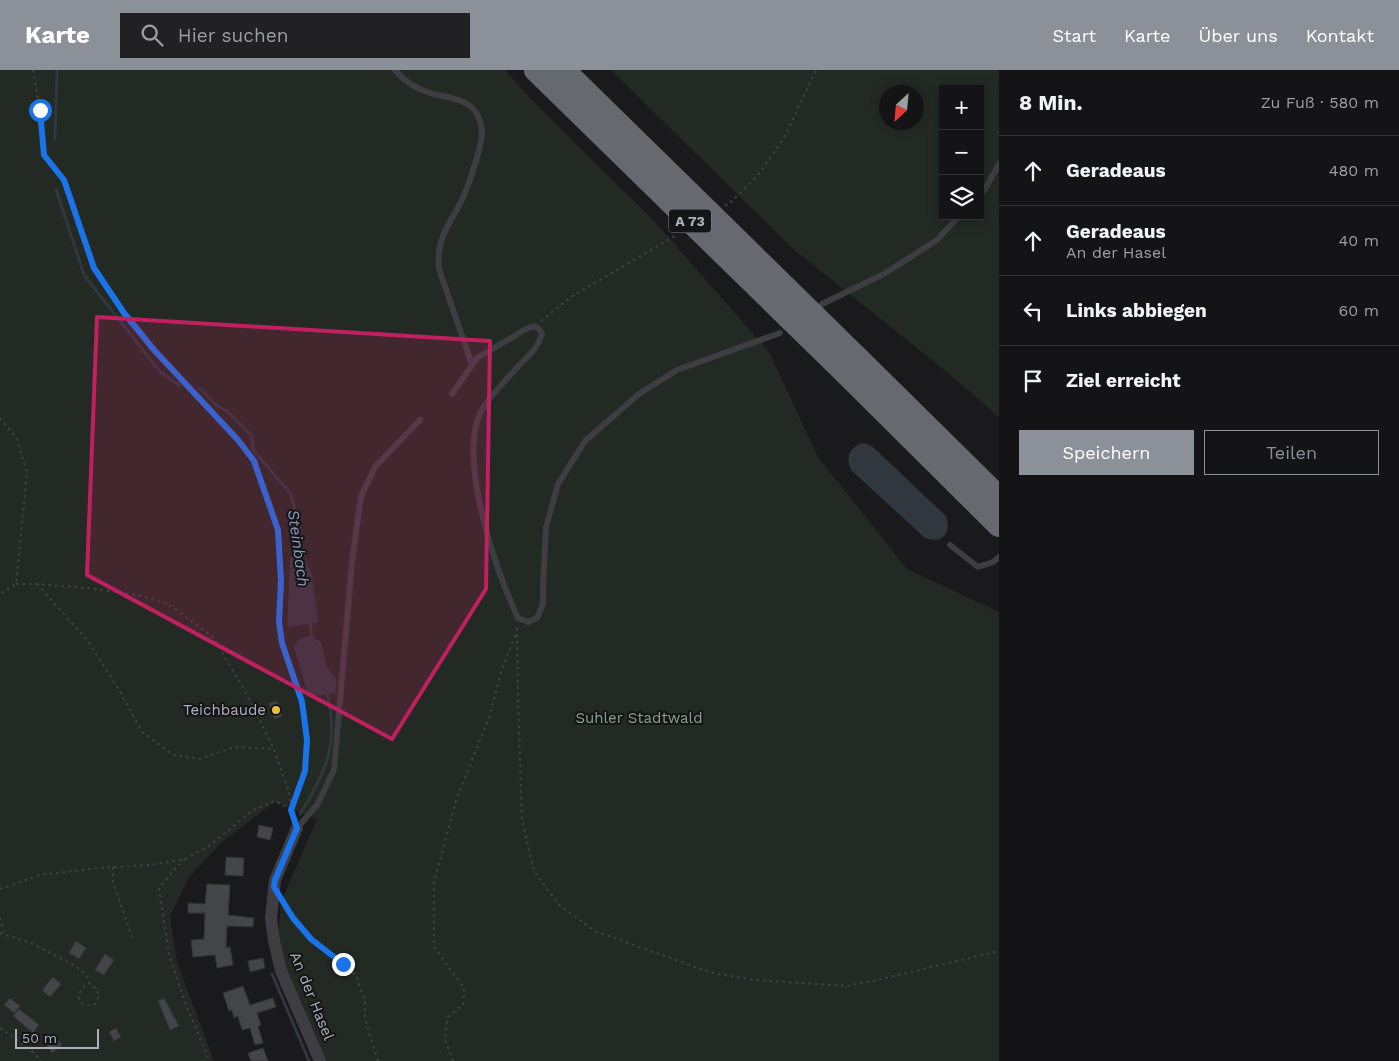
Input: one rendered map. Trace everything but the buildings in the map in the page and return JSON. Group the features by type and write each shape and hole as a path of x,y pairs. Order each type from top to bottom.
{"highway":[{"name":"A 73","path":"536,70 851,365 999,498"},
{"name":"A 73","path":"562,70 851,365 999,525"}],"street":[{"name":"An der Hasel","path":"297,828 275,880 271,918 281,971 320,1061"}],"lane":[{"path":"395,70 410,84 428,92 467,104 475,111 480,120 482,132 472,171 464,195 442,237 438,252 439,269 472,365"},
{"path":"984,190 999,164"},
{"path":"822,304 884,274 937,240 955,220"},
{"path":"452,394 477,358 526,329 534,326 540,330 542,334 536,349 514,370 484,406 476,426 474,446 479,500 486,531 504,586 518,618 528,622 537,618 543,604 542,586 546,526 558,484 585,441 639,394 677,370 780,334"},
{"path":"297,828 317,805 334,770 352,562 360,496 375,467 420,420"},
{"path":"950,544 978,567 993,562 999,557"}],"path":[{"path":"33,70 40,110 44,155 64,180 94,268 124,313 155,351 238,440 254,461 278,530 281,581 279,622 282,643 302,702 307,740 305,771 291,810"},
{"path":"0,418 16,439 27,472 16,584"},
{"path":"0,594 16,584 37,584 137,595 168,604 213,637 244,689 274,749 289,792 291,810 297,828"},
{"path":"37,584 88,641 119,690 142,732 173,755 200,759 234,747 274,749"},
{"path":"518,618 518,699 522,820 534,870 559,905 595,931 712,973 755,980 848,986 999,951"},
{"path":"453,1061 445,1040 448,1017 463,1004 464,988 434,947 434,882 456,797 489,718 501,672 517,630"},
{"path":"208,1057 186,1005 169,954 158,889 185,859 209,846 253,810 275,802 291,810"},
{"path":"0,889 40,875 151,865 185,859"},
{"path":"113,867 113,882 132,937"},
{"path":"274,887 293,918 311,939 356,976"},
{"path":"0,918 4,934"},
{"path":"0,933 31,943 77,967 87,976 89,983 97,990 99,996 95,1004 88,1006 79,1000 79,994 82,987 89,983"},
{"path":"350,960 365,1002 365,1019 378,1061"},
{"path":"0,1028 42,1061"}],"highlighted area":[{"path":"97,317 490,341 486,589 392,739 87,575"}],"green space":[{"name":"Suhler Stadtwald","path":"0,70 505,70 531,99 655,222 769,352 818,457 907,569 999,612 999,1061 324,1061 289,982 278,937 281,902 317,819 275,802 222,842 189,877 170,916 177,962 214,1061 0,1061","holes":["290,558 318,623 287,626","311,636 321,642 327,667"]},
{"path":"611,70 999,70 999,417 953,377 792,248"}],"shaded area":[{"path":"862,443 873,447 946,516 948,527 944,536 937,539 925,538 851,470 849,454"},
{"path":"302,555 312,573 318,623 287,627 290,557"},
{"path":"311,636 321,642 327,667 337,680 335,693 309,697 294,648 300,639"}],"waterway":[{"name":"Steinbach","path":"55,139 57,70"},
{"name":"Steinbach","path":"56,189 84,275 160,372 180,386"},
{"name":"Steinbach","path":"199,389 217,406 227,411 252,436 253,450 291,494 299,526 300,559"},
{"path":"310,622 312,638"},
{"name":"Steinbach","path":"300,814 324,770 328,756 332,727 327,692"},
{"name":"Steinbach","path":"272,974 309,1061"}],"place":[{"name":"Teichbaude","path":"276,710"}],"route":[{"path":"40,110 44,155 64,180 94,268 124,313 155,351 238,440 254,461 278,530 281,581 279,622 282,643 302,702 307,740 305,771 291,810 297,828 275,880 274,887 293,918 311,939 343,964"}]}
